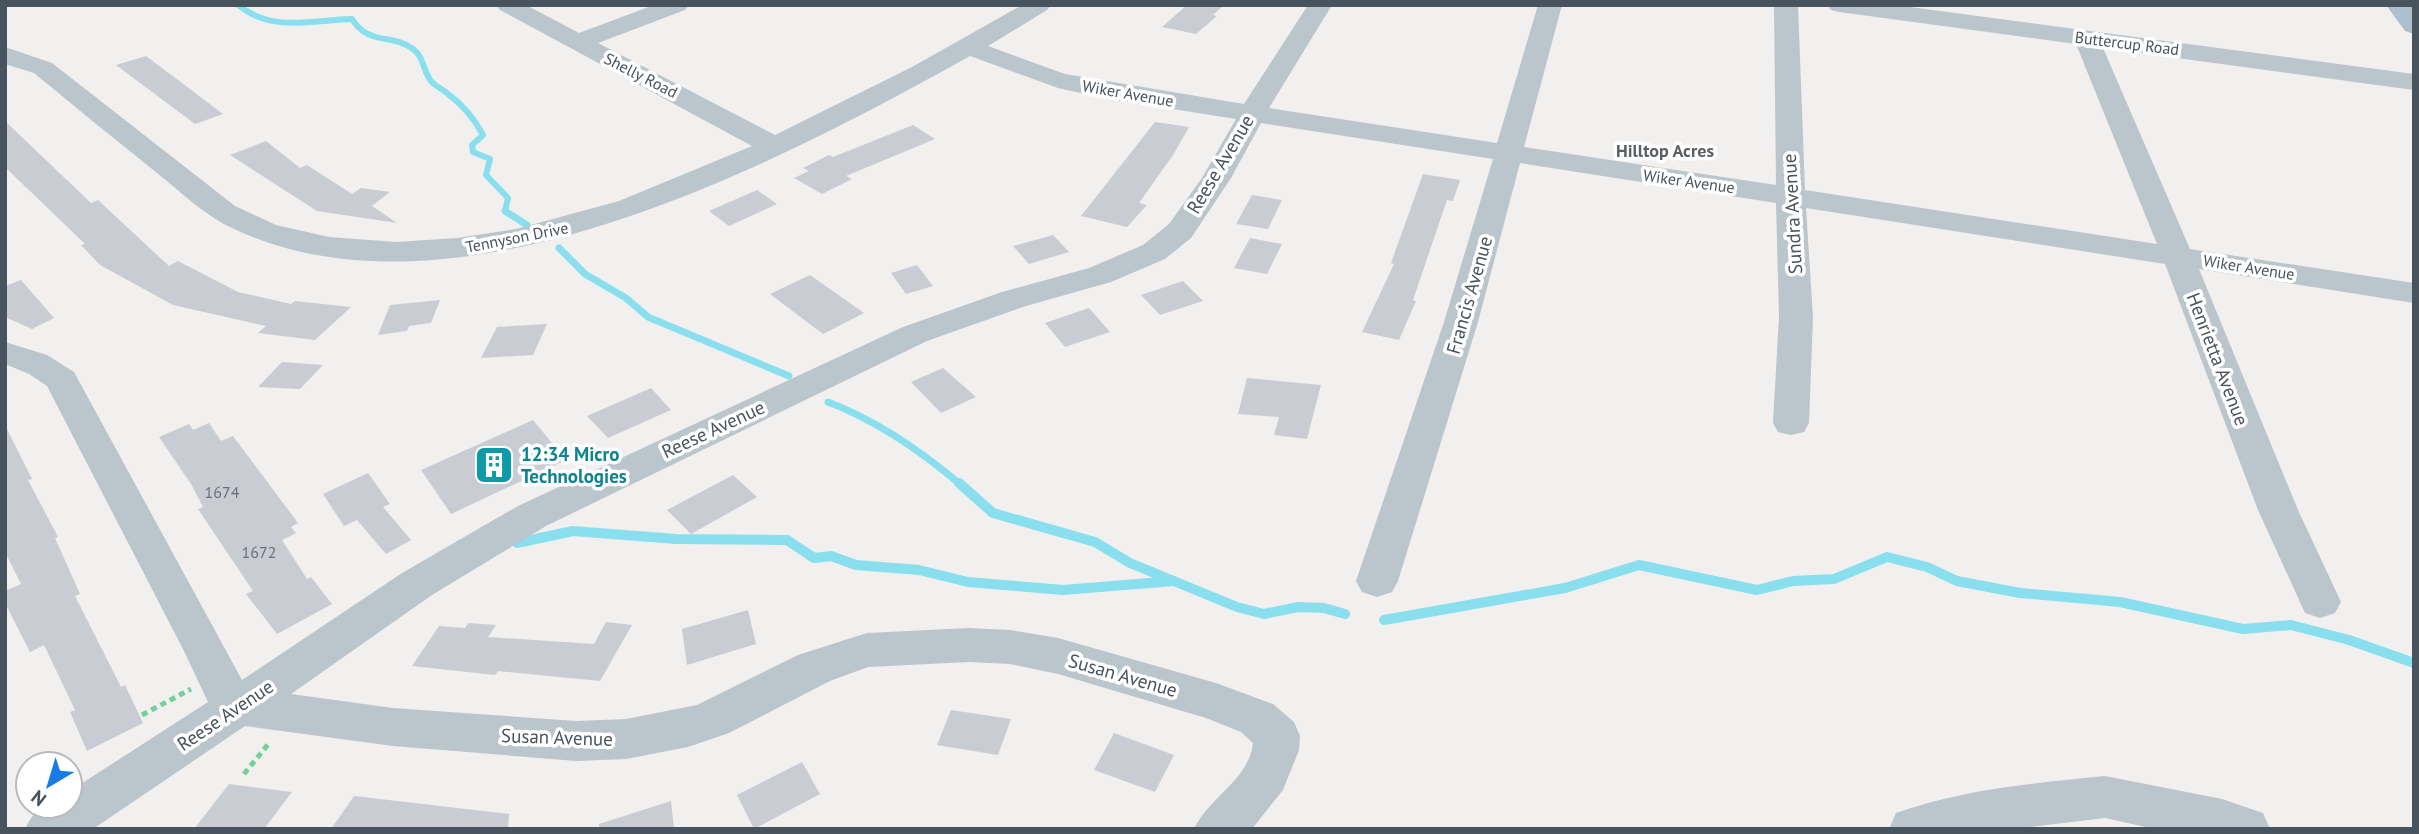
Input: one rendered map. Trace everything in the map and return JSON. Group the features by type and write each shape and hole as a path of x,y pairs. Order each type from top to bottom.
{"main road":[{"path":"2398,5 2414,26"}],"street":[{"name":"Shelly Road","path":"508,5 774,146"},
{"path":"577,42 677,5"},
{"name":"Tennyson Drive","path":"5,55 43,68 224,212 267,234 333,248 433,251 540,234 625,210 774,146 969,47 1039,5"},
{"name":"Reese Avenue","path":"50,829 130,780 417,584 532,516 915,334 1014,299 1100,275 1154,252 1186,222 1216,178 1251,113 1320,5"},
{"name":"Francis Avenue","path":"1377,581 1450,359 1550,5"},
{"name":"Sundra Avenue","path":"1786,5 1796,317 1791,423"},
{"name":"Buttercup Road","path":"1839,5 2414,82"},
{"name":"Henrietta Avenue","path":"2086,38 2177,256 2278,510 2320,602"},
{"name":"Wiker Avenue","path":"969,47 1025,69 1071,83 1509,154 2414,293"},
{"path":"5,353 26,358 47,368 61,380 206,651 226,694 238,706"},
{"name":"Susan Avenue","path":"238,706 393,727 576,741 626,739 668,733 713,719 814,668 867,650 969,645 1010,647 1058,656 1216,702 1257,718 1278,736 1278,752 1271,771 1219,829"},
{"path":"1914,829 2006,808 2105,797 2222,821 2245,829"}],"path":[{"path":"142,715 194,687"},
{"path":"244,774 275,736"}],"building":[{"path":"1187,5 1224,5 1213,15 1217,16 1196,34 1162,27"},
{"path":"146,56 223,114 195,124 116,65"},
{"path":"5,121 91,203 98,200 169,266 178,261 238,292 291,304 295,301 351,307 315,340 258,333 266,326 173,305 100,265 81,245 85,244 5,167"},
{"path":"1155,122 1189,127 1139,203 1147,205 1127,227 1081,216"},
{"path":"913,125 935,139 846,176 852,179 822,194 794,178 809,171 803,168 829,155 833,157"},
{"path":"266,141 300,168 307,165 352,194 361,188 390,192 372,206 397,223 317,211 230,155"},
{"path":"1423,174 1460,180 1453,201 1447,200 1413,300 1416,301 1399,340 1362,332 1394,264 1391,263"},
{"path":"757,190 777,204 729,226 709,211"},
{"path":"1252,195 1282,200 1268,229 1236,224"},
{"path":"1053,235 1069,252 1029,264 1013,246"},
{"path":"1250,238 1282,244 1267,274 1234,268"},
{"path":"917,265 933,286 906,294 891,273"},
{"path":"810,275 864,313 823,334 770,294"},
{"path":"21,280 54,318 32,329 5,317 5,286"},
{"path":"1183,281 1203,301 1160,315 1141,295"},
{"path":"440,300 431,323 409,326 407,331 378,335 390,305"},
{"path":"1089,308 1110,332 1065,347 1045,323"},
{"path":"547,324 533,355 481,358 497,327"},
{"path":"282,362 323,365 300,389 258,387"},
{"path":"943,368 976,397 941,413 911,382"},
{"path":"1247,378 1321,385 1307,439 1274,435 1279,417 1238,414"},
{"path":"651,388 671,410 608,438 587,416"},
{"name":"12:34 Micro Technologies","path":"533,420 566,460 451,514 421,470"},
{"path":"209,423 221,441 233,436 298,523 291,527 296,533 282,540 307,579 311,577 332,604 277,634 246,594 253,591 198,509 203,507 191,484 159,437 189,424 193,430"},
{"path":"5,425 32,479 28,480 58,537 55,538 80,594 75,596 121,687 125,685 143,723 87,751 70,712 75,710 44,645 30,652 5,603 5,591 21,584 5,552"},
{"path":"368,473 390,504 383,507 411,540 386,554 357,520 344,526 323,494"},
{"path":"733,475 757,497 691,534 667,510"},
{"path":"748,610 756,644 687,665 682,629"},
{"path":"606,622 632,625 600,681 498,671 495,675 412,666 439,626 465,628 468,623 496,625 488,637 594,644"},
{"path":"951,710 1011,719 998,755 937,745"},
{"path":"1114,733 1174,755 1155,792 1094,770"},
{"path":"802,762 820,794 754,829 737,795"},
{"path":"229,784 292,792 264,829 194,829"},
{"path":"354,796 509,814 508,829 331,829"},
{"path":"671,801 674,829 599,829 599,824"}],"waterway":[{"path":"238,5 251,14 279,22 352,19 366,33 397,41 413,49 431,81 463,107 480,129 483,135 472,145 473,152 490,159 486,175 508,198 505,211"},
{"path":"505,211 527,225"},
{"path":"559,248 585,274 626,298 648,317 789,376"},
{"path":"828,402 864,418 898,438 961,485"},
{"path":"959,483 993,513 1095,542 1130,563 1174,581"},
{"path":"517,543 573,531 676,539 787,540 814,558 831,556 856,565 919,570 968,582 1063,590 1174,581"},
{"path":"1384,620 1565,588 1639,565 1757,590 1793,581 1834,579 1887,557 1927,567 1957,581 2020,593 2120,602 2243,629 2291,625 2349,640 2414,663"},
{"path":"1174,581 1237,607 1264,614 1298,607 1324,608 1345,614"}],"place":[{"name":"12:34 Micro Technologies","path":"494,465"}],"district":[{"name":"Hilltop Acres","path":"1665,150"}]}
